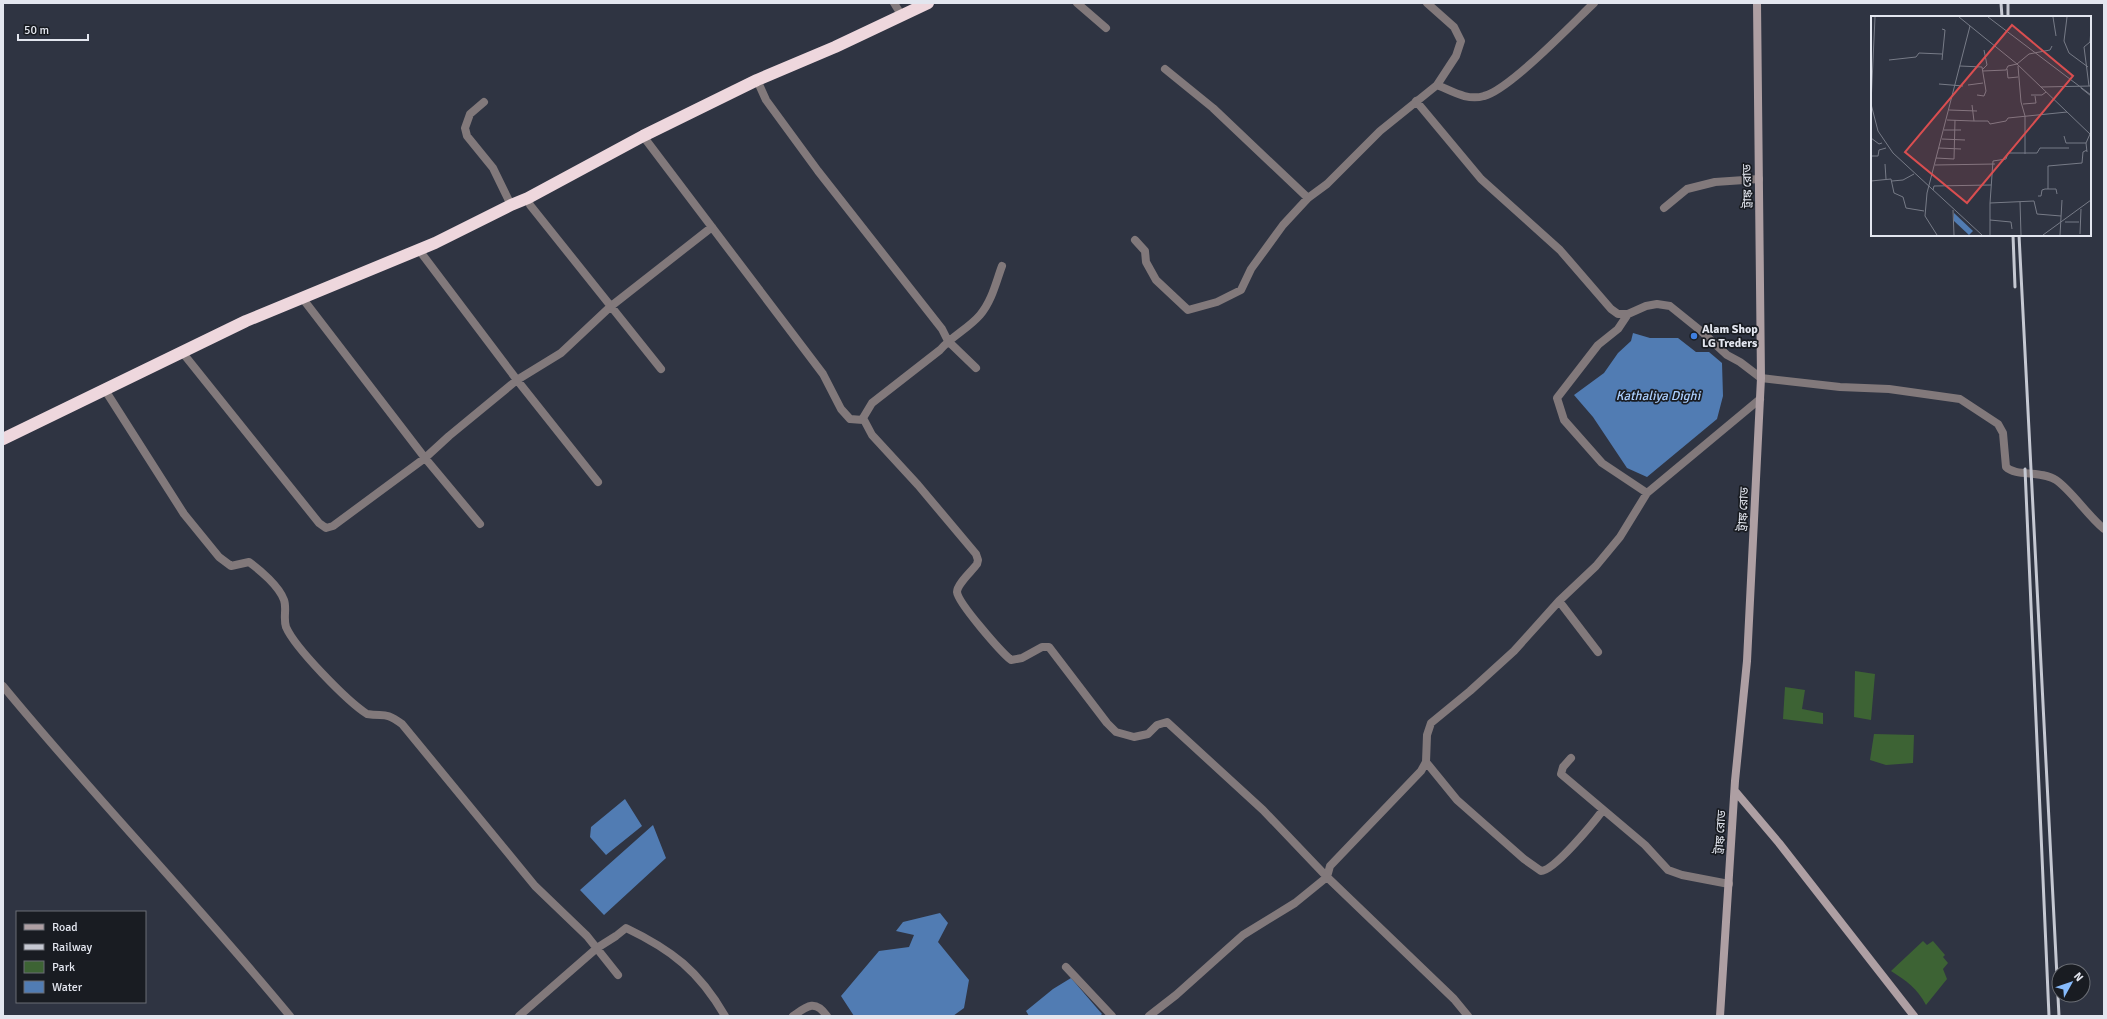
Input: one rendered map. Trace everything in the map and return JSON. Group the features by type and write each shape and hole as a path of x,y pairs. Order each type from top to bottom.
{"highway":[{"path":"3,439 246,321 303,299 419,250 528,198 643,136 757,80 835,47 928,3"}],"main road":[{"name":"ট্রাঙ্ক রোড","path":"1720,1016 1735,791 1747,661 1761,378 1757,3"},
{"path":"1735,791 1779,843 1914,1016"}],"street":[{"path":"894,3 902,16"},
{"path":"1077,3 1106,28"},
{"path":"1135,240 1145,251 1146,262 1156,280 1188,310 1217,302 1241,290 1251,269 1283,225 1308,198 1327,184 1380,132 1437,85 1456,56 1461,41 1454,27 1427,3"},
{"path":"1437,85 1466,97 1484,96 1508,83 1594,3"},
{"path":"1165,69 1213,108 1308,198"},
{"path":"757,80 766,100 942,329 948,341 976,368"},
{"path":"1416,101 1481,179 1560,250 1611,310 1618,314 1628,314 1646,306 1657,304 1670,306 1701,331 1726,355 1740,362 1761,378 1840,387 1889,389 1960,399 1998,424 2003,433 2006,467 2010,472 2042,474 2056,480 2104,529"},
{"path":"484,102 470,114 465,128 467,136 493,168 511,205"},
{"path":"643,136 823,374 841,409 850,419 863,420"},
{"path":"1664,208 1687,189 1715,182 1759,179"},
{"path":"528,198 530,205 661,369"},
{"path":"182,352 319,522 326,528 333,526 425,458 449,436 517,380 561,353 610,307 712,227"},
{"path":"419,250 517,380 598,482"},
{"path":"1002,266 992,294 980,315 948,341 940,350 872,403 864,415 863,420 872,435 918,485 976,554 978,560 977,564 958,588 957,592 977,623 1004,655 1011,660 1016,660 1042,647 1049,647 1107,723 1116,732 1134,737 1148,734 1157,725 1167,722 1263,810 1327,877 1454,999 1468,1016"},
{"path":"303,299 425,458 480,524"},
{"path":"1628,314 1618,329 1598,345 1557,398 1564,420 1602,463 1647,493"},
{"path":"105,390 184,514 219,557 231,566 249,562 271,582 284,600 286,627 309,658 363,712 372,715 384,714 393,717 402,724 535,886 586,936 618,975"},
{"path":"1149,1016 1176,995 1243,935 1295,903 1327,877 1330,866 1404,788 1414,780 1426,762 1427,735 1431,723 1470,691 1514,651 1559,601 1596,566 1620,537 1647,493 1760,399"},
{"path":"1559,601 1598,652"},
{"path":"3,686 33,723 204,913 290,1016"},
{"path":"1571,758 1563,767 1561,774 1645,845 1668,870 1682,875 1729,884"},
{"path":"1426,762 1457,800 1524,859 1541,871 1548,869 1573,845 1603,810"},
{"path":"519,1016 597,948 626,928 652,940 674,954 691,970 717,1003 725,1016"},
{"path":"1066,967 1112,1016"},
{"path":"793,1016 805,1007 814,1005 821,1008 827,1016"}],"green space":[{"path":"1855,671 1875,674 1871,720 1854,717"},
{"path":"1785,687 1805,690 1802,709 1823,713 1823,724 1783,719"},
{"path":"1874,734 1914,735 1913,763 1886,765 1870,760"},
{"path":"1923,941 1927,945 1933,941 1945,955 1943,957 1948,963 1943,969 1947,979 1926,1005 1911,985 1891,971"}],"water":[{"name":"Kathaliya Dighi","path":"1633,333 1650,338 1678,338 1696,352 1709,352 1722,363 1723,396 1717,419 1647,477 1627,468 1593,417 1574,395 1604,373 1618,353 1631,341"},
{"path":"625,799 642,826 606,855 590,837 591,827"},
{"path":"653,825 666,858 604,915 580,890"},
{"path":"940,913 948,923 938,942 969,980 964,1008 953,1016 854,1016 841,996 879,951 909,947 914,935 896,931 903,922"},
{"path":"1071,978 1102,1014 1100,1016 1029,1016 1026,1011 1053,989"}],"railway":[{"path":"2001,3 2002,16"},
{"path":"2008,3 2008,16"},
{"path":"2013,236 2015,287"},
{"path":"2019,236 2059,1016"},
{"path":"2025,469 2049,1016"}],"place":[{"name":"Alam Shop LG Treders","path":"1694,336"}]}
